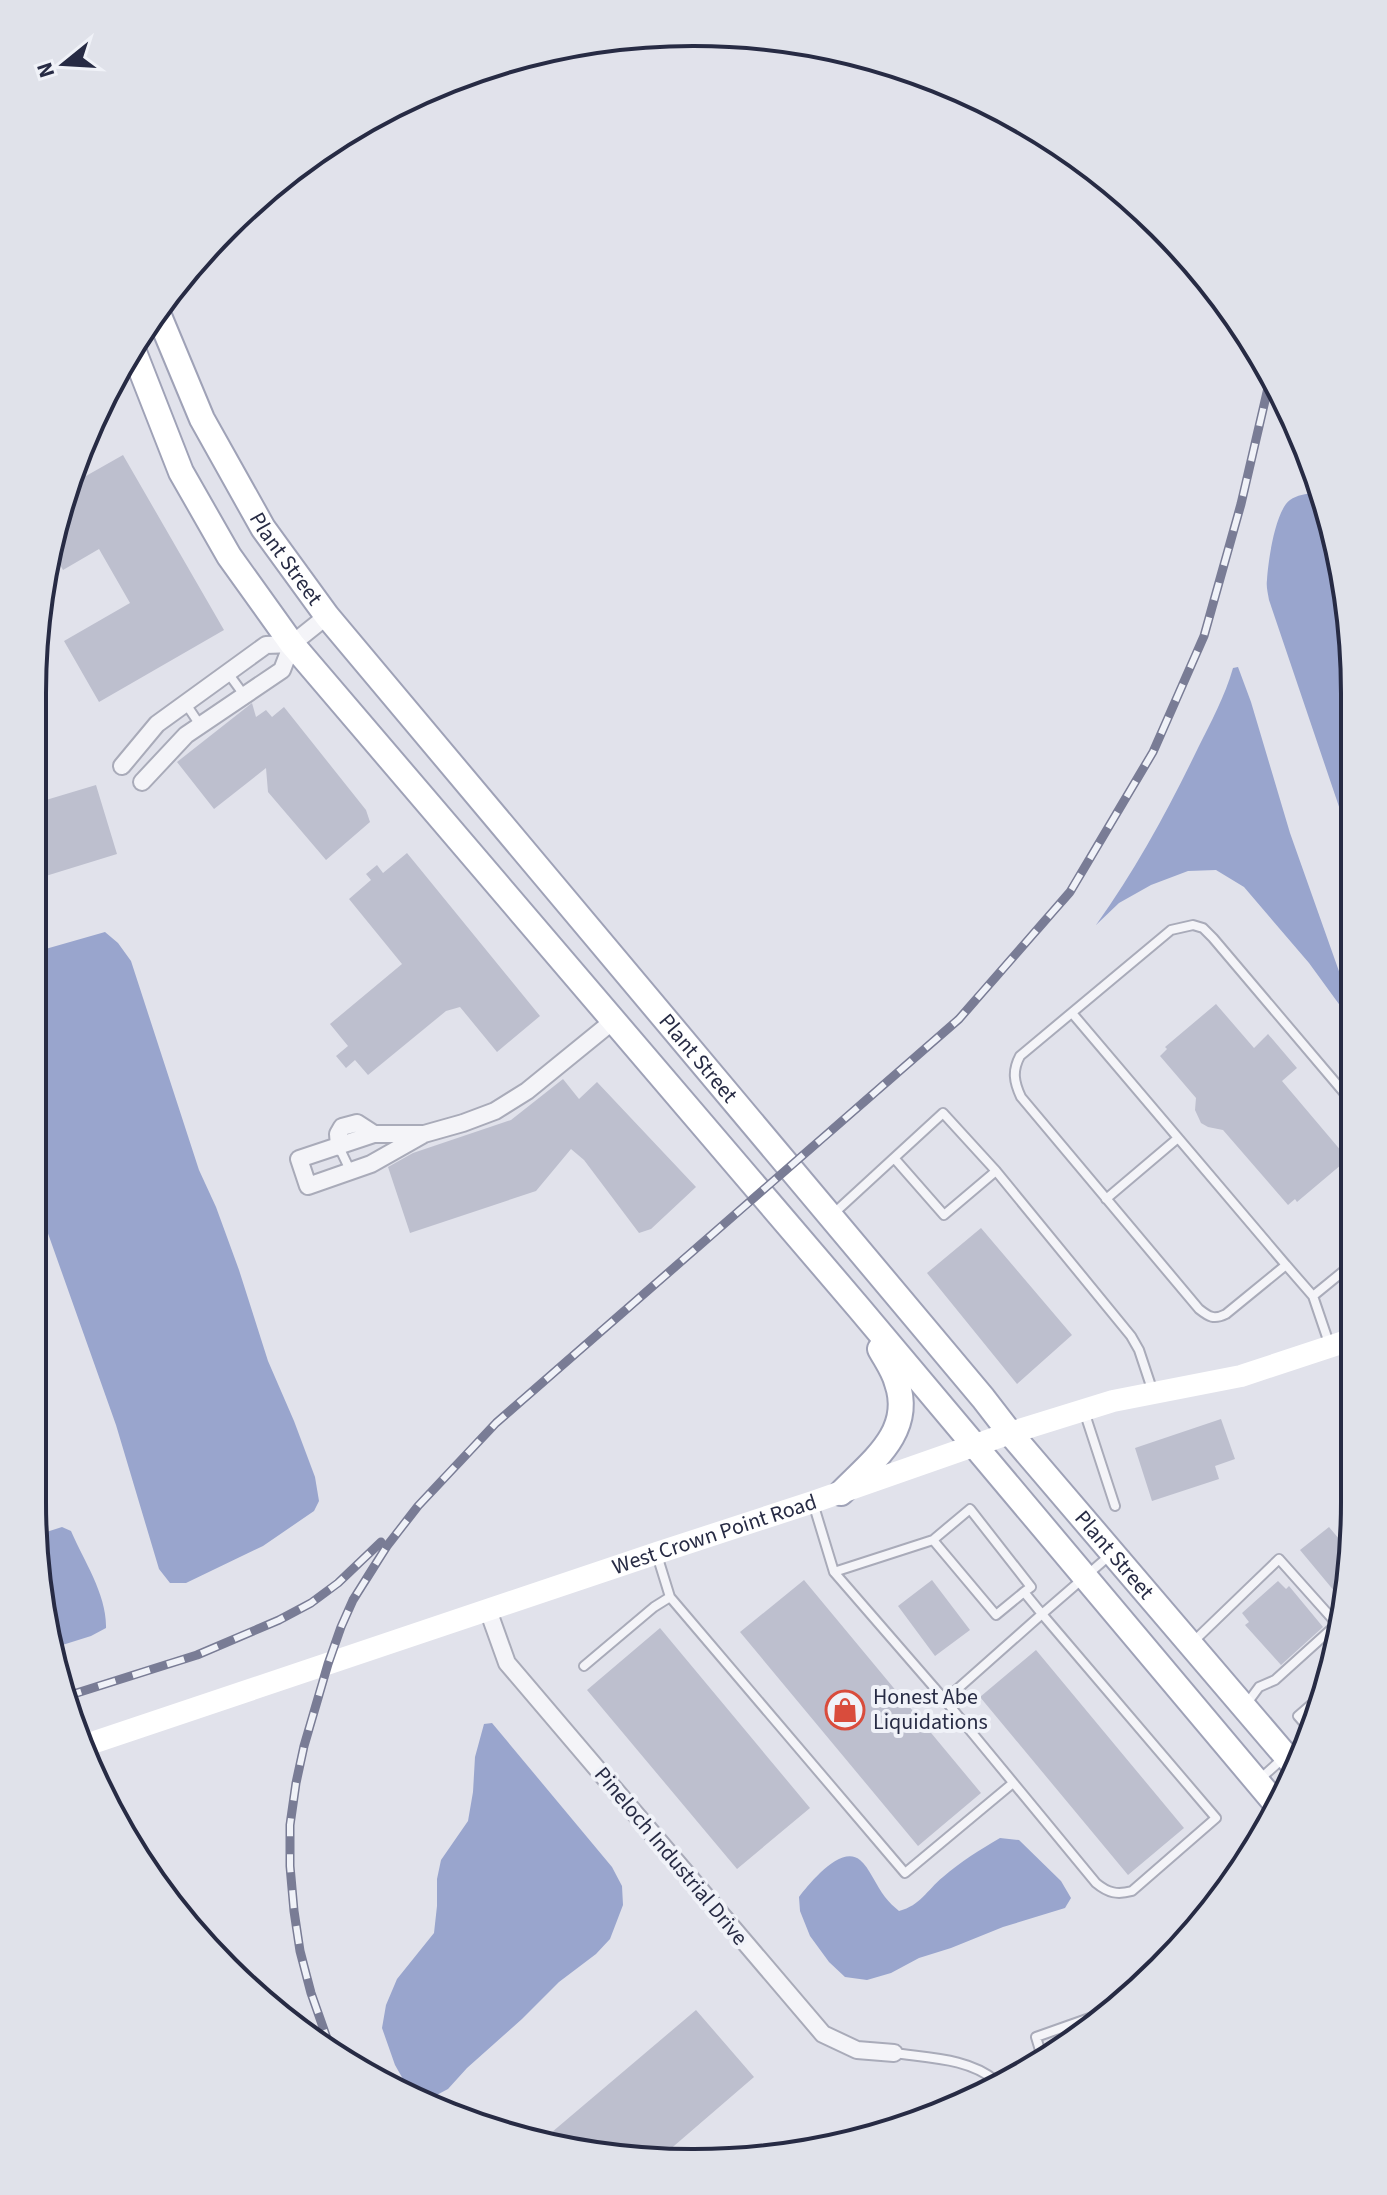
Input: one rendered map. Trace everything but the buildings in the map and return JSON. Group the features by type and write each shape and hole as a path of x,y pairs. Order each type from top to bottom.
{"main road":[{"name":"Plant Street","path":"162,324 202,419 247,501 327,616 1010,1433 1288,1758"},
{"name":"Plant Street","path":"138,362 181,472 229,556 292,644 859,1308 1270,1796"},
{"path":"553,952 578,966 596,970 621,968"},
{"path":"613,1021 628,1013 640,1014 675,1032"},
{"path":"841,1493 885,1447 896,1431 900,1416 897,1382 859,1308"}],"street":[{"path":"142,782 186,735 282,670 292,644 327,616"},
{"path":"122,766 157,724 266,645 292,644"},
{"path":"424,1134 374,1134 299,1159 308,1186 371,1164 424,1134 495,1111 527,1091 613,1021"},
{"name":"West Crown Point Road","path":"93,1743 841,1493 1010,1433 1113,1401 1241,1376 1340,1343"},
{"name":"Pineloch Industrial Drive","path":"488,1610 507,1663 823,2034 857,2050 894,2053"}],"lane":[{"path":"228,673 244,695"},
{"path":"186,704 200,725"},
{"path":"1286,1265 1226,1314 1218,1318 1208,1316 1021,1097 1016,1086 1015,1065 1020,1056 1171,930 1193,925 1203,928 1213,938 1341,1089"},
{"path":"1072,1013 1313,1296 1340,1343"},
{"path":"830,1217 943,1113 996,1171 1131,1336 1153,1392"},
{"path":"1106,1199 1178,1138"},
{"path":"339,1147 350,1170"},
{"path":"894,1158 944,1215 996,1171"},
{"path":"1313,1296 1341,1273"},
{"path":"1084,1410 1115,1506"},
{"path":"813,1502 834,1572 945,1700 1096,1883 1106,1891 1120,1894 1132,1891 1216,1818 1024,1592"},
{"path":"834,1572 933,1540 970,1509 1031,1587 996,1615 933,1540"},
{"path":"657,1553 670,1597 905,1873 1013,1783"},
{"path":"945,1700 1113,1553"},
{"path":"1190,1644 1279,1559 1331,1617"},
{"path":"584,1666 670,1597"},
{"path":"1244,1707 1259,1687 1275,1680 1328,1632"},
{"path":"1303,1722 1298,1716 1308,1708"},
{"path":"1257,1781 1284,1766"},
{"path":"1039,2048 1036,2037 1078,2022"},
{"path":"894,2053 953,2061 991,2076"}],"water":[{"path":"1310,494 1329,567 1335,609 1340,651 1341,813 1267,588 1276,525 1285,506 1299,496"},
{"path":"1238,667 1251,702 1290,833 1341,977 1341,1007 1309,963 1244,887 1216,870 1188,871 1151,885 1119,903 1096,925 1125,882 1187,771 1233,668"},
{"path":"105,932 131,961 199,1170 239,1270 268,1361 315,1477 319,1501 314,1511 263,1546 186,1583 170,1583 159,1569 116,1425 46,1228 46,949"},
{"path":"62,1527 71,1531 94,1578 105,1616 106,1628 62,1645 52,1586 47,1532"},
{"path":"492,1723 612,1867 622,1886 623,1905 610,1939 596,1954 559,1982 448,2089 436,2095 404,2080 382,2028 386,2005 397,1979 434,1933 441,1860 468,1821 475,1757 484,1724"},
{"path":"1000,1838 1019,1840 1061,1881 1071,1898 1065,1908 1003,1927 867,1980 845,1977 829,1962 810,1936 800,1911 799,1897 835,1861 852,1856 860,1860 885,1897 899,1911 918,1901 956,1866"}],"railway":[{"path":"325,2034 300,1951 290,1866 290,1825 304,1746 328,1664 353,1600 387,1546 418,1506 496,1423 959,1019 1070,892 1153,752 1204,636 1241,504 1267,393"},
{"path":"75,1693 197,1655 279,1620 311,1603 338,1583 381,1542"}],"place":[{"name":"Honest Abe Liquidations","path":"845,1710"}]}
